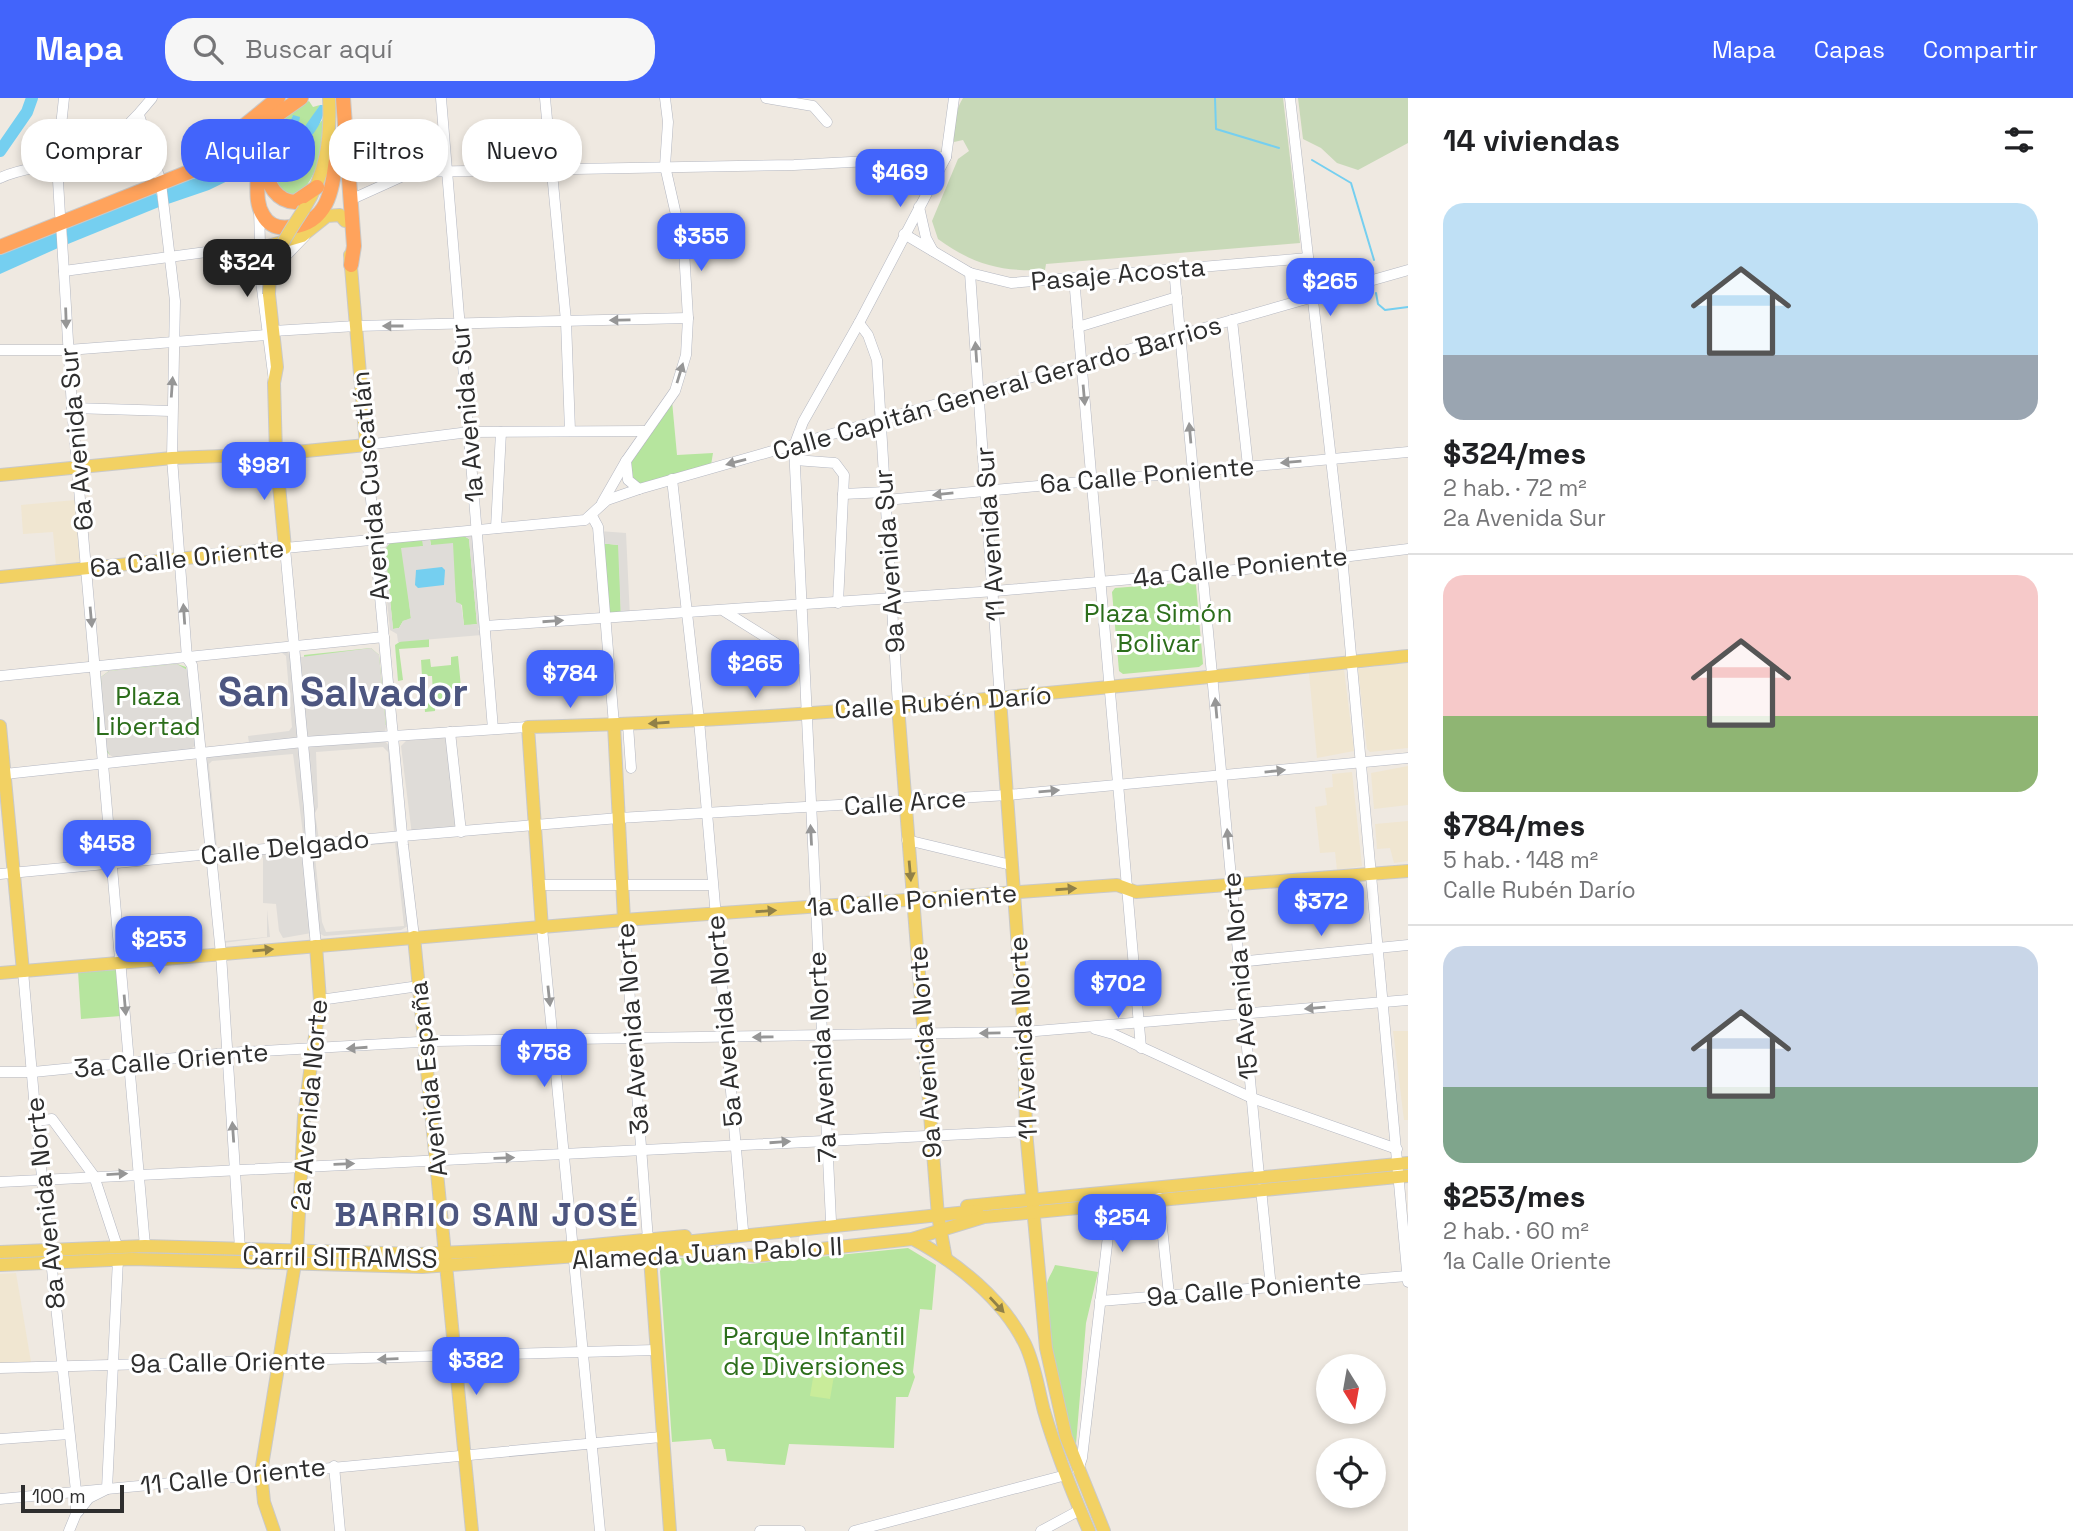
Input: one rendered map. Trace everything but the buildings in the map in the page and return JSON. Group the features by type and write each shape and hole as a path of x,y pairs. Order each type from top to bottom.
{"highway":[{"path":"161,183 209,153 256,116 300,98"},
{"path":"343,98 350,200 351,265"},
{"path":"264,119 281,104"},
{"path":"0,247 181,175"},
{"path":"260,182 259,207 269,223 281,228 300,226 318,216 330,196 331,182"},
{"path":"268,182 271,189 284,200 299,201 317,187"},
{"path":"0,239 61,222"}],"main road":[{"path":"329,98 333,119"},
{"path":"336,119 337,98"},
{"path":"285,548 276,454 274,383 277,368 269,293 270,271 275,256 317,187 329,155"},
{"name":"Avenida Cuscatlán","path":"341,182 351,265 366,445"},
{"path":"259,251 268,245 308,233 329,215 340,215 345,221"},
{"path":"0,475 172,458 276,454 366,445"},
{"name":"6a Calle Oriente","path":"0,577 285,548"},
{"name":"Calle Rubén Darío","path":"528,727 628,725 1000,699 1408,656"},
{"name":"11 Avenida Sur","path":"1000,699 1008,795"},
{"name":"9a Avenida Sur","path":"898,706 905,803"},
{"name":"3a Avenida Norte","path":"614,725 624,920"},
{"name":"8a Avenida Norte","path":"0,726 6,873 23,971"},
{"path":"528,727 542,929"},
{"name":"11 Avenida Norte","path":"1008,795 1024,1032 1026,1131 1044,1327 1049,1367 1072,1473"},
{"name":"9a Avenida Norte","path":"905,803 938,1220 946,1259"},
{"name":"1a Calle Poniente","path":"0,973 624,920 1117,885 1126,890 1408,871"},
{"name":"Avenida España","path":"414,937 472,1531"},
{"name":"2a Avenida Norte","path":"274,1531 264,1502 261,1472 296,1257 304,1116 320,1000 316,946"},
{"path":"669,1526 649,1246 938,1220 971,1212 1033,1204 1403,1170"},
{"name":"Alameda Juan Pablo II","path":"649,1246 748,1256 913,1239 938,1220 1033,1204 1259,1175 1403,1170"},
{"name":"Alameda Juan Pablo II","path":"0,1252 51,1256 117,1253 447,1260 649,1246 743,1230 831,1221 969,1219 1033,1204 1112,1202 1261,1189 1403,1170"},
{"path":"913,1239 946,1259 1003,1310 1020,1335 1072,1473 1080,1510 1089,1531"},
{"name":"Alameda Juan Pablo II","path":"117,1253 145,1246 240,1249 296,1257"},
{"name":"Carril SITRAMSS","path":"0,1259 118,1252 296,1257"},
{"name":"Alameda Juan Pablo II","path":"0,1265 51,1256"},
{"path":"1020,1335 1034,1337 1044,1327"},
{"path":"1035,1371 1039,1361 1049,1367"},
{"path":"1072,1473 1104,1531"}],"street":[{"name":"6a Avenida Sur","path":"62,119 64,98"},
{"path":"135,119 152,98"},
{"path":"256,116 261,98"},
{"name":"1a Avenida Sur","path":"441,98 443,119"},
{"path":"545,98 548,119"},
{"path":"614,725 598,527 592,516 675,391 686,355 688,318 684,250 665,166 665,98"},
{"path":"766,98 813,106 827,122"},
{"path":"794,446 803,422 859,323 946,157 954,98"},
{"path":"1290,98 1342,556 1376,948 1396,1149 1403,1170 1408,1282"},
{"path":"139,115 161,183 172,256 176,342 171,411 172,458 187,658 192,665 220,954 240,1249"},
{"path":"582,167 794,165 946,157"},
{"path":"448,170 462,170"},
{"name":"1a Avenida Sur","path":"448,170 493,729"},
{"path":"0,178 21,171"},
{"name":"6a Avenida Sur","path":"58,182 72,408 141,1173 145,1246"},
{"path":"350,200 390,182"},
{"path":"555,182 566,321 570,431"},
{"path":"259,207 259,251 273,333"},
{"path":"919,207 926,238 934,252"},
{"path":"273,333 276,271 308,233"},
{"name":"Pasaje Acosta","path":"904,234 970,273 1011,283 1308,258"},
{"path":"64,271 172,256 259,251"},
{"name":"15 Avenida Norte","path":"1174,269 1259,1175"},
{"name":"Calle Capitán General Gerardo Barrios","path":"602,503 672,479 1408,270"},
{"name":"11 Avenida Sur","path":"970,273 988,489 1000,699"},
{"path":"1074,278 1141,1048"},
{"path":"1078,327 1177,297"},
{"path":"0,350 68,350 356,326 688,318"},
{"path":"1232,320 1248,466"},
{"name":"9a Avenida Sur","path":"859,323 868,335 877,360 898,706"},
{"path":"72,408 171,411"},
{"path":"366,445 469,432 646,431"},
{"path":"496,528 501,432"},
{"name":"Avenida Cuscatlán","path":"366,445 402,836"},
{"name":"7a Avenida Norte","path":"794,446 831,1221"},
{"name":"6a Calle Poniente","path":"843,494 886,496 1091,482 1408,452"},
{"path":"795,460 835,463 844,475 838,603"},
{"path":"626,461 628,480 639,489"},
{"name":"5a Avenida Norte","path":"672,479 699,720 743,1230"},
{"name":"6a Calle Oriente","path":"285,548 585,520 592,516"},
{"name":"2a Avenida Norte","path":"285,548 312,843 307,853 316,946"},
{"name":"4a Calle Poniente","path":"485,626 995,591 1203,573 1408,549"},
{"path":"723,611 804,661"},
{"path":"0,676 384,637"},
{"path":"628,725 631,768"},
{"name":"Calle Rubén Darío","path":"2,774 303,743 528,727"},
{"path":"450,732 461,831"},
{"name":"Calle Arce","path":"402,836 619,818 905,803 1408,758"},
{"name":"Calle Delgado","path":"6,873 402,836"},
{"name":"Avenida España","path":"402,836 414,937"},
{"path":"907,840 1011,864"},
{"path":"538,885 712,885"},
{"name":"3a Avenida Norte","path":"624,920 649,1246"},
{"path":"542,929 566,1155 600,1531"},
{"path":"1238,962 1408,944"},
{"name":"8a Avenida Norte","path":"23,971 42,1180 76,1491 76,1514 69,1531"},
{"path":"320,1000 419,986"},
{"name":"3a Calle Oriente","path":"0,1072 33,1072 227,1053 425,1042 1024,1032 1408,1000"},
{"path":"1084,1027 1113,1034 1252,1098 1396,1149"},
{"path":"36,1121 52,1119 94,1176 117,1253 107,1489 89,1498 76,1514"},
{"path":"0,1182 236,1168 566,1155 932,1133 1026,1131"},
{"path":"1261,1189 1271,1287"},
{"path":"1159,1198 1169,1295"},
{"path":"854,1531 1072,1473 1082,1458 1112,1202"},
{"name":"9a Calle Poniente","path":"1100,1301 1408,1276"},
{"path":"456,1357 655,1350"},
{"name":"9a Calle Oriente","path":"0,1368 111,1363 456,1357"},
{"path":"0,1439 69,1434"},
{"name":"11 Calle Oriente","path":"0,1499 261,1472 661,1437"},
{"path":"334,1466 340,1531"},
{"path":"1041,1531 1080,1510"},
{"path":"906,1519 909,1531"},
{"path":"760,1531 800,1531"}],"shaded area":[{"path":"75,500 80,564 56,566 53,532 23,534 21,505"},
{"path":"599,531 626,533 630,618 621,618 618,545 599,543"},
{"path":"472,534 481,623 478,629 482,635 398,642 397,634 390,630 381,543","holes":["464,536 469,539 477,624 464,625 461,604 456,602 453,543 431,545 430,540","422,540 423,546 401,548 411,618 403,621 399,628 393,629 385,549 390,543"]},
{"path":"371,648 379,655 386,727 384,740 390,747 408,926 401,930 324,936 317,932 283,938 279,931 276,904 263,903 263,858 260,855 215,860 207,757 203,748 249,743 248,736 289,731 292,727 286,656 282,653 195,661 286,651 294,658","holes":["383,747 388,752 394,832 319,840 315,813 318,807 316,752","293,754 304,842 217,848 209,764 212,761","395,843 404,926 326,932 322,922 315,857 333,854 336,848"]},
{"path":"1408,662 1408,748 1370,752 1367,749 1358,669"},
{"name":"Plaza Libertad","path":"177,664 189,671 196,745 188,751 114,758 105,747 101,677 109,671"},
{"path":"1344,669 1354,751 1317,758 1309,673"},
{"path":"451,736 461,832 412,835 401,746 406,741"},
{"path":"1408,766 1408,805 1374,809 1371,773"},
{"path":"1352,772 1362,866 1337,870 1335,852 1320,853 1315,807 1327,805 1325,788 1333,787 1332,774"},
{"path":"1408,821 1408,861 1394,863 1390,848 1377,849 1375,824"},
{"path":"217,878 225,941 267,937 267,910 270,937 223,943"},
{"path":"1393,1031 1408,1031 1408,1120 1404,1120"},
{"path":"16,1273 31,1362 0,1363 0,1274"}],"green space":[{"path":"963,98 1283,98 1300,243 1046,264 1045,270 1015,270 976,261 938,239 932,221 958,159 969,151 963,140 954,142 955,119"},
{"path":"1298,98 1408,98 1408,143 1358,170 1337,163 1321,148 1303,139"},
{"path":"309,101 313,107 320,105 311,119 294,119 293,116 292,119 285,119"},
{"path":"324,118 324,139 315,172 315,129"},
{"path":"276,182 309,182 298,196 281,193"},
{"path":"672,401 677,455 713,453 711,465 640,484 632,480 630,461"},
{"path":"464,536 469,539 477,624 464,626 462,605 456,603 451,546 431,545 430,539"},
{"path":"423,540 423,546 404,551 411,619 403,621 399,628 393,629 385,549 390,543"},
{"path":"599,543 619,545 621,618 605,617"},
{"name":"Plaza Simón Bolivar","path":"1192,582 1196,585 1203,664 1199,667 1123,674 1119,671 1112,592 1115,588"},
{"path":"425,635 429,638 429,647 399,649 403,680 398,681 395,645 407,637"},
{"path":"371,648 379,655 386,725 311,735 304,655"},
{"path":"458,656 463,708 455,709 454,702 435,703 435,711 425,712 424,694 433,693 432,676 422,676 421,660 430,659 431,667 451,665 451,657"},
{"name":"Plaza Libertad","path":"177,664 186,667 192,748 110,755 107,752 101,677 109,671"},
{"path":"116,970 121,1016 81,1019 78,971"},
{"name":"Parque Infantil de Diversiones","path":"908,1248 936,1265 932,1310 920,1309 913,1372 915,1377 908,1397 896,1397 894,1448 789,1444 785,1465 727,1461 725,1449 714,1449 711,1439 672,1442 660,1271 665,1260 689,1257 750,1264"},
{"path":"1055,1265 1098,1272 1086,1323 1075,1456 1060,1397 1047,1324 1046,1289"},
{"path":"816,1360 836,1364 830,1399 810,1396"}],"water":[{"path":"320,105 325,105 315,131 315,119 310,119"},
{"path":"184,182 225,182 168,204 166,188"},
{"path":"156,191 159,207 68,244 66,226"},
{"path":"57,230 58,248 0,274 0,254"},
{"path":"442,567 445,570 444,585 418,588 415,585 416,570"}],"waterway":[{"path":"0,151 27,112 32,98"},
{"path":"1215,98 1216,129 1279,148"},
{"path":"1312,160 1351,183 1374,260"},
{"path":"1376,293 1378,304 1385,310 1408,307"}],"district":[{"name":"San Salvador","path":"343,692"},
{"name":"BARRIO SAN JOSÉ","path":"487,1215"}]}
